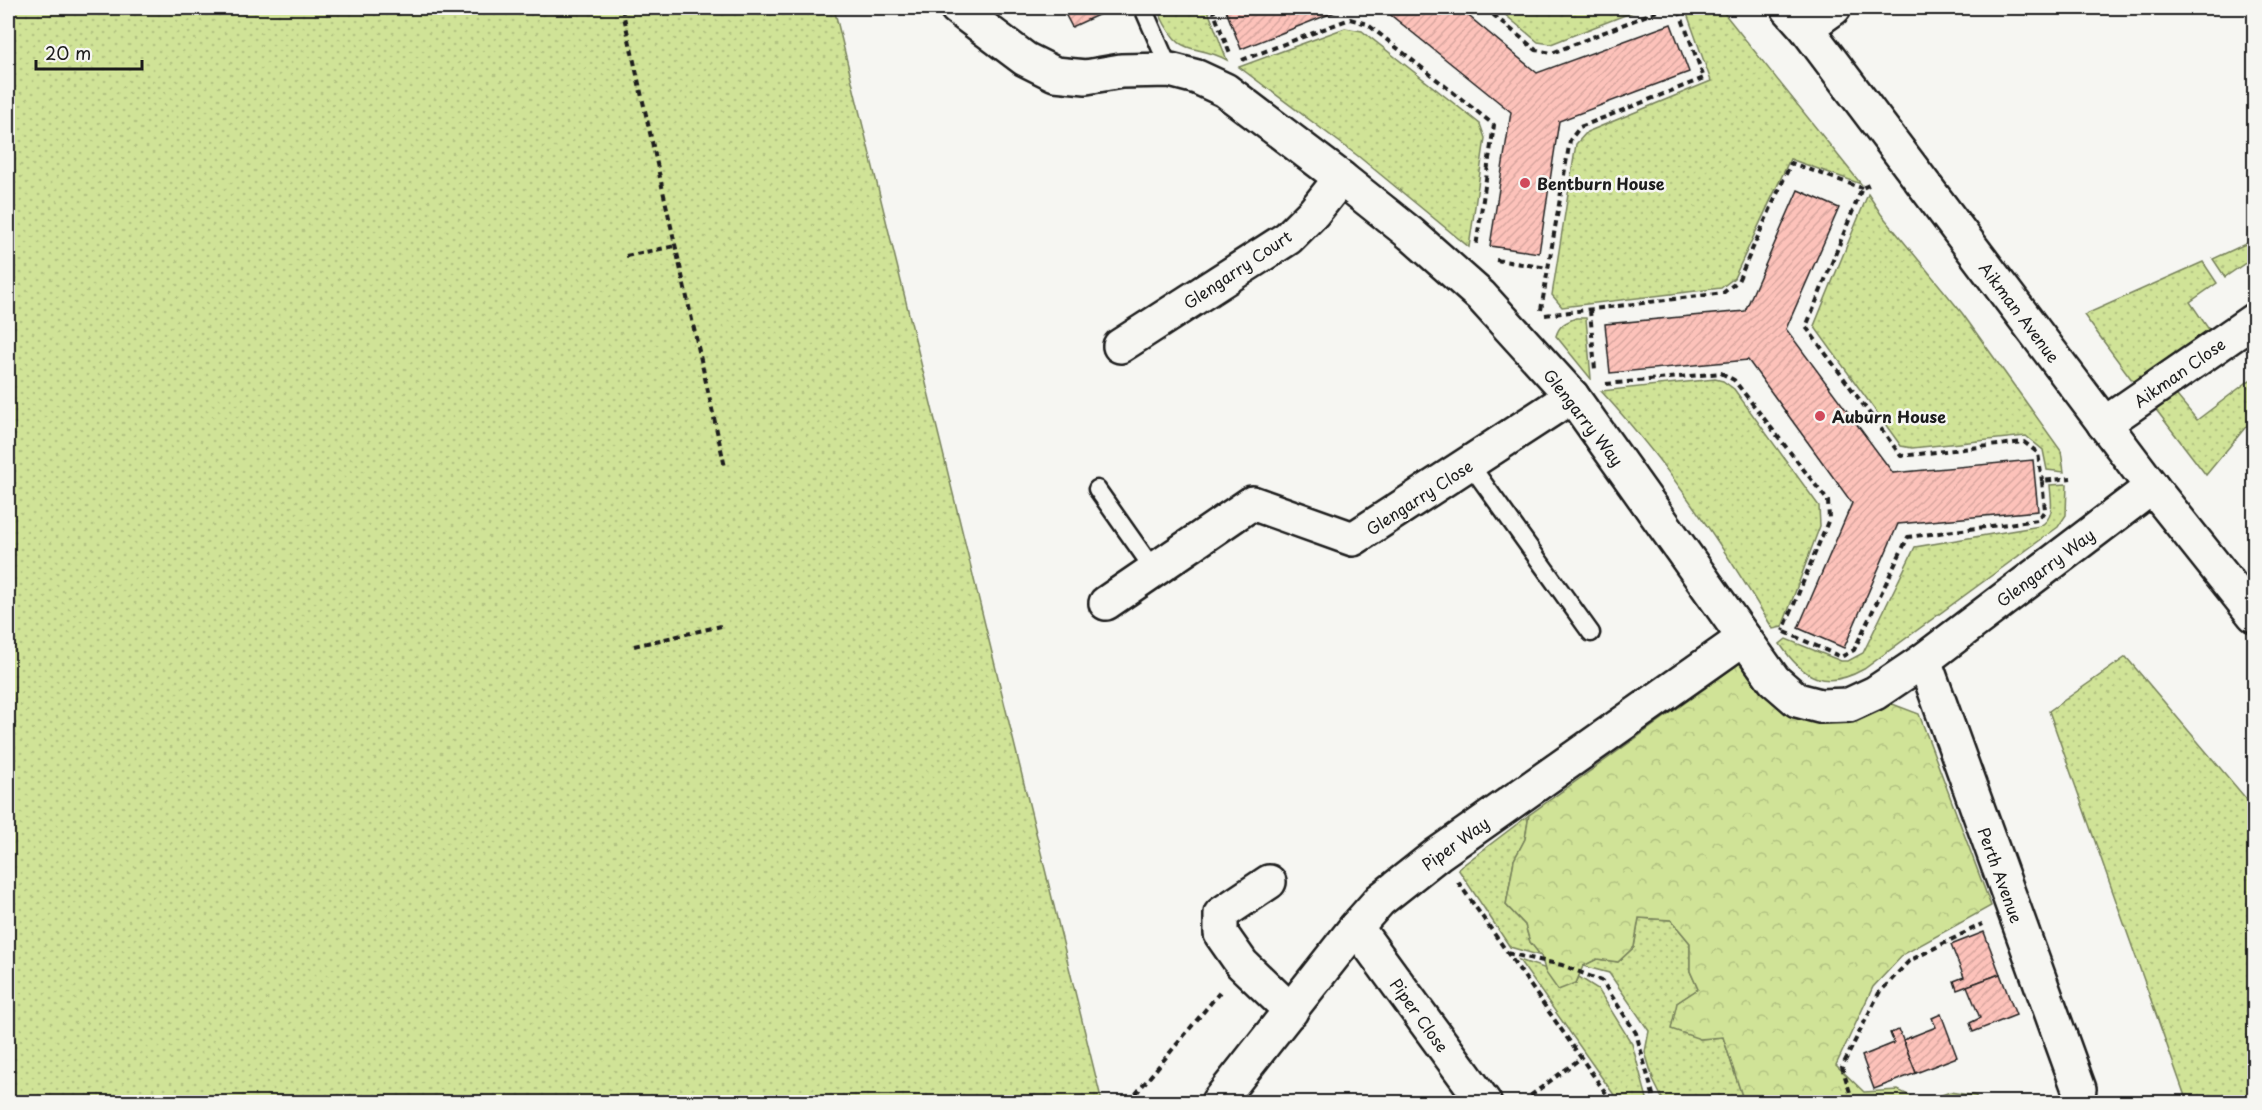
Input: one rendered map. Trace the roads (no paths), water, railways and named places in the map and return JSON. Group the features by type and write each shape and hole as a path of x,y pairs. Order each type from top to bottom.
{"street":[{"name":"Glengarry Way","path":"957,8 1025,59 1055,74 1086,77 1121,71 1170,70 1197,77 1226,90 1412,234 1584,391 1744,638 1774,680 1797,700 1820,706 1849,705 1875,693 1924,660 2152,487"},
{"path":"1797,18 1834,8"},
{"name":"Aikman Avenue","path":"1797,18 2152,487 2254,615"},
{"name":"Glengarry Court","path":"1120,345 1288,238 1314,212 1341,178"},
{"name":"Aikman Close","path":"2104,424 2254,320"},
{"name":"Glengarry Close","path":"1106,603 1252,503 1353,540 1469,463 1584,391"},
{"name":"Piper Way","path":"1218,1102 1356,927 1380,900 1438,854 1744,638"},
{"name":"Perth Avenue","path":"1924,660 2079,1089"},
{"path":"1269,882 1221,914 1221,934 1242,964 1291,1011"},
{"name":"Piper Close","path":"1356,927 1484,1102"}],"lane":[{"path":"1143,8 1170,70"},
{"path":"1469,463 1591,633"},
{"path":"1097,489 1154,570"}],"place":[{"name":"Bentburn House","path":"1525,183"},
{"name":"Auburn House","path":"1820,416"}]}
